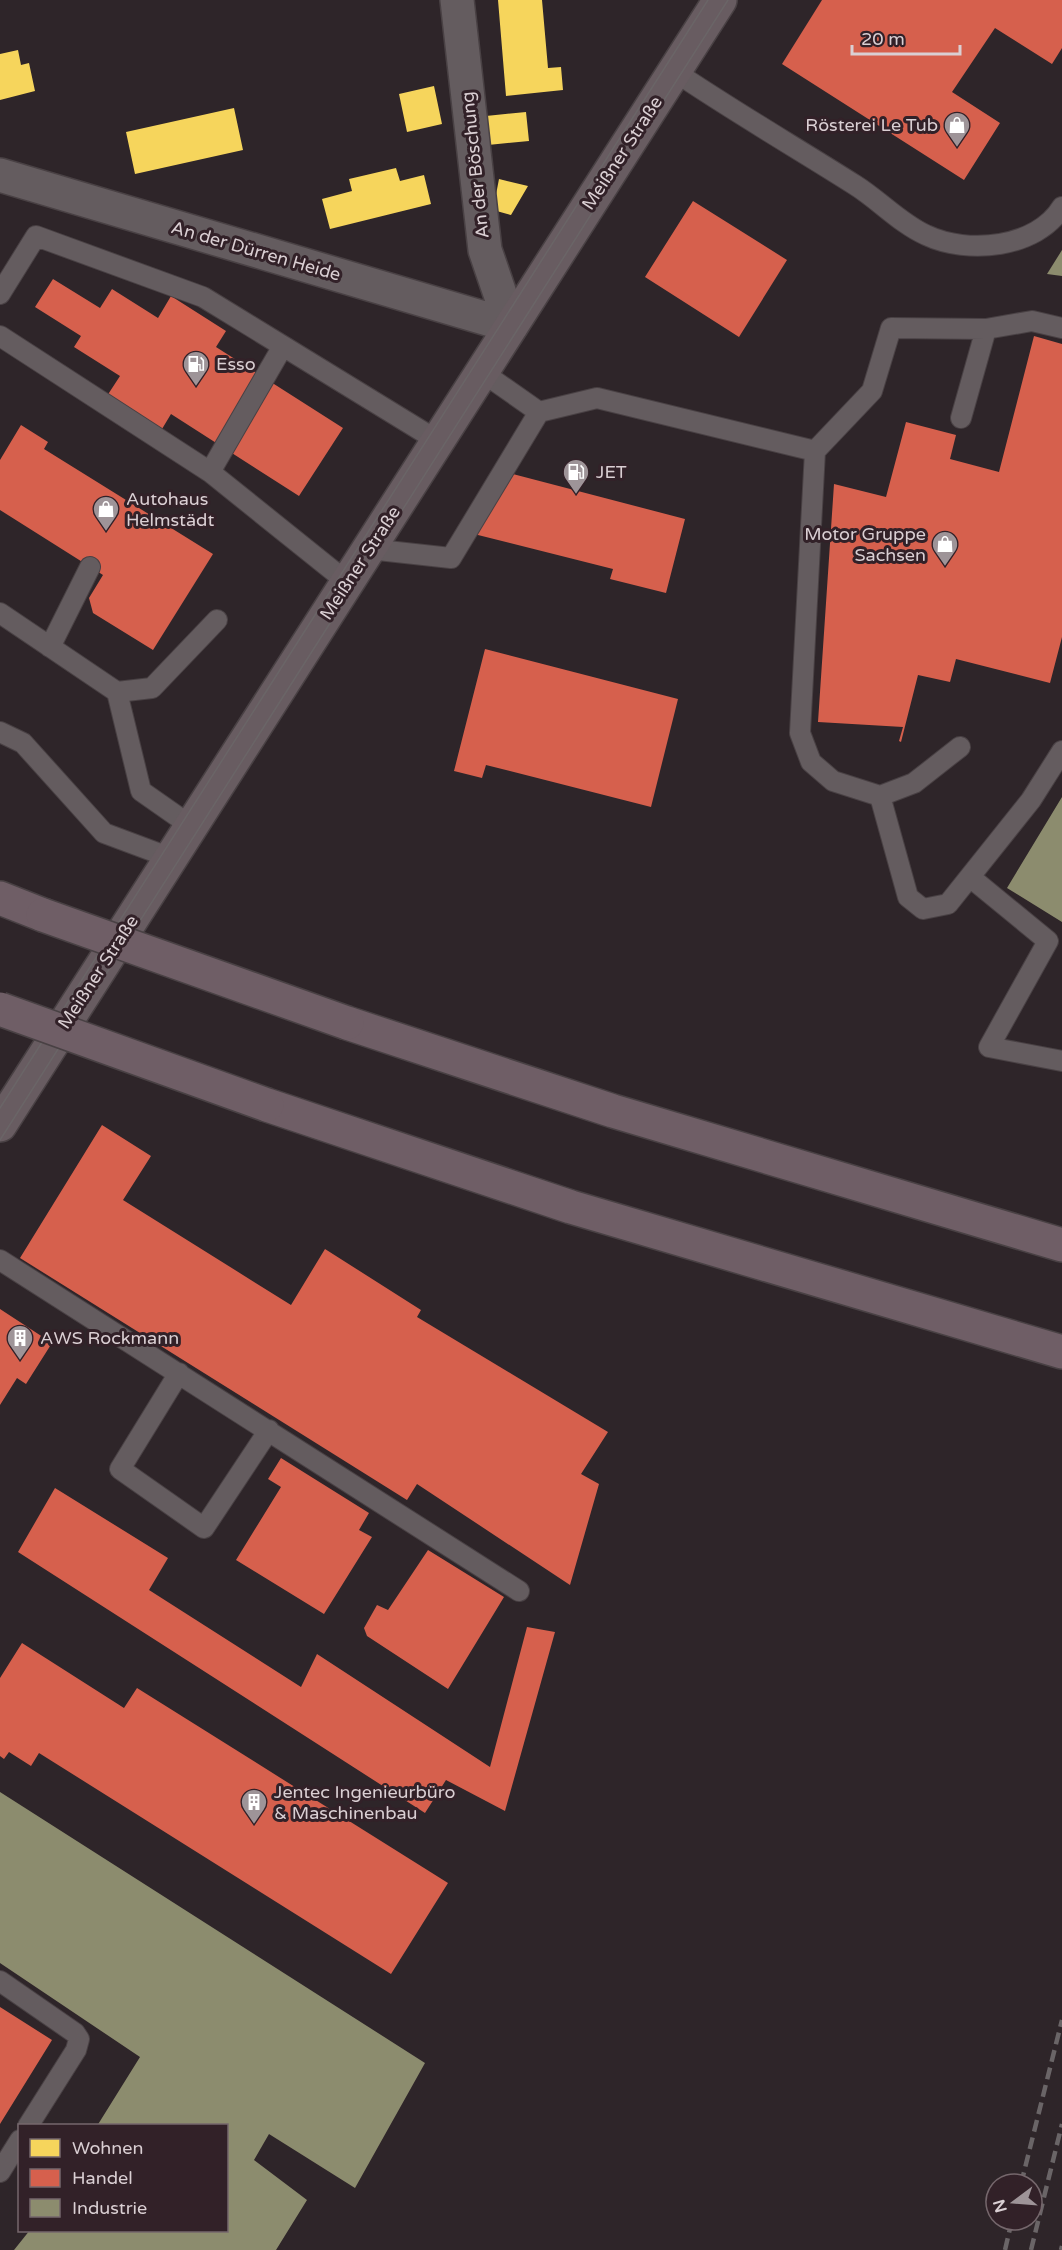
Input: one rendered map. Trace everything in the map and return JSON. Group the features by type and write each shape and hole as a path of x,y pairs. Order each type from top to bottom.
{"highway":[{"path":"0,898 346,1023 613,1111 1062,1245"},
{"path":"0,1009 267,1105 571,1207 1062,1352"}],"main road":[{"name":"Meißner Straße","path":"0,1125 720,0"}],"street":[{"name":"An der Böschung","path":"457,0 485,250 511,326"},
{"name":"An der Dürren Heide","path":"0,175 511,326"}],"lane":[{"path":"674,71 858,187 926,235 957,243 1004,245 1037,233 1062,207"},
{"path":"0,294 36,236 203,297 438,441"},
{"path":"960,747 914,783 880,796 833,781 811,762 800,733 815,451 872,391 891,328 986,329 1032,321 1062,328"},
{"path":"961,418 986,329"},
{"path":"0,336 210,471 347,582"},
{"path":"210,471 283,346"},
{"path":"482,372 539,412"},
{"path":"369,549 451,558 539,412 597,398 815,451"},
{"path":"51,647 90,567"},
{"path":"0,613 117,692 152,688 217,620"},
{"path":"117,692 141,791 191,826"},
{"path":"0,732 23,743 104,833 171,858"},
{"path":"880,796 908,897 923,909 948,904 1031,800 1062,752"},
{"path":"970,877 1048,941 990,1047 1062,1061"},
{"path":"0,1260 519,1591"},
{"path":"179,1373 120,1469 204,1528 268,1430"},
{"path":"0,1982 75,2033 79,2039 76,2050 29,2124"},
{"path":"0,2172 18,2143"}],"building: Wohnen":[{"path":"498,0 542,0 548,68 561,67 563,90 506,96"},
{"path":"18,50 21,65 29,63 35,91 0,100 0,54"},
{"path":"434,86 442,124 407,132 399,94"},
{"path":"234,108 243,150 135,174 126,132"},
{"path":"526,112 529,141 488,145 486,116"},
{"path":"396,168 400,181 424,175 431,204 330,229 322,199 352,191 349,179"},
{"path":"499,179 528,186 511,215 493,210"}],"building: Handel":[{"path":"822,0 1062,0 1062,48 1052,64 995,28 952,92 1000,123 964,180 782,64"},
{"path":"693,201 787,260 739,337 645,277"},
{"name":"Esso","path":"53,279 100,308 112,289 158,318 171,296 226,331 216,347 343,428 299,496 171,414 159,434 105,399 120,376 74,347 81,336 35,307"},
{"name":"Motor Gruppe Sachsen","path":"1034,336 1062,344 1062,637 1050,683 956,659 950,682 918,675 901,742 899,741 903,727 818,722 834,484 886,497 906,422 956,435 950,459 999,472"},
{"name":"Autohaus Helmstädt","path":"21,425 48,442 44,449 213,554 153,650 93,613 89,598 103,575 0,510 0,460"},
{"path":"509,473 685,519 666,593 610,579 613,569 470,533"},
{"path":"485,649 678,699 651,807 486,765 482,778 454,771"},
{"path":"102,1125 151,1156 123,1200 291,1305 325,1249 421,1310 417,1317 608,1432 581,1474 599,1484 570,1585 417,1484 407,1500 20,1258"},
{"name":"AWS Rockmann","path":"0,1309 52,1343 26,1384 17,1378 0,1405"},
{"path":"281,1458 369,1513 359,1530 372,1537 324,1614 236,1560 281,1487 268,1479"},
{"path":"55,1488 168,1558 149,1590 301,1687 317,1654 490,1767 527,1627 555,1632 505,1811 446,1780 425,1813 18,1552"},
{"path":"428,1550 504,1597 448,1689 367,1636 364,1628 377,1605 388,1610"},
{"name":"Jentec Ingenieurbüro & Maschinenbau","path":"22,1643 124,1708 137,1688 448,1883 391,1974 39,1753 31,1766 9,1752 4,1759 0,1756 0,1678"},
{"path":"0,2007 52,2040 0,2124"}],"building: Industrie":[{"path":"1062,250 1062,276 1047,274"},
{"path":"1062,797 1062,922 1007,888"},
{"path":"0,1792 425,2063 355,2188 269,2134 254,2160 307,2200 276,2250 14,2250 28,2232 228,2232 228,2124 98,2124 140,2057 0,1963"}],"tram line":[{"path":"0,1108 708,0"},
{"path":"0,1140 728,0"}],"railway":[{"path":"1024,2172 1062,2020"},
{"path":"1031,2250 1062,2124"},
{"path":"1005,2250 1009,2232"},
{"path":"1061,2250 1062,2246"}],"place":[{"name":"Rösterei Le Tub","path":"957,148"},
{"name":"Esso","path":"196,387"},
{"name":"JET","path":"576,495"},
{"name":"Autohaus Helmstädt","path":"106,532"},
{"name":"Motor Gruppe Sachsen","path":"945,567"},
{"name":"AWS Rockmann","path":"20,1361"},
{"name":"Jentec Ingenieurbüro & Maschinenbau","path":"254,1825"}]}
